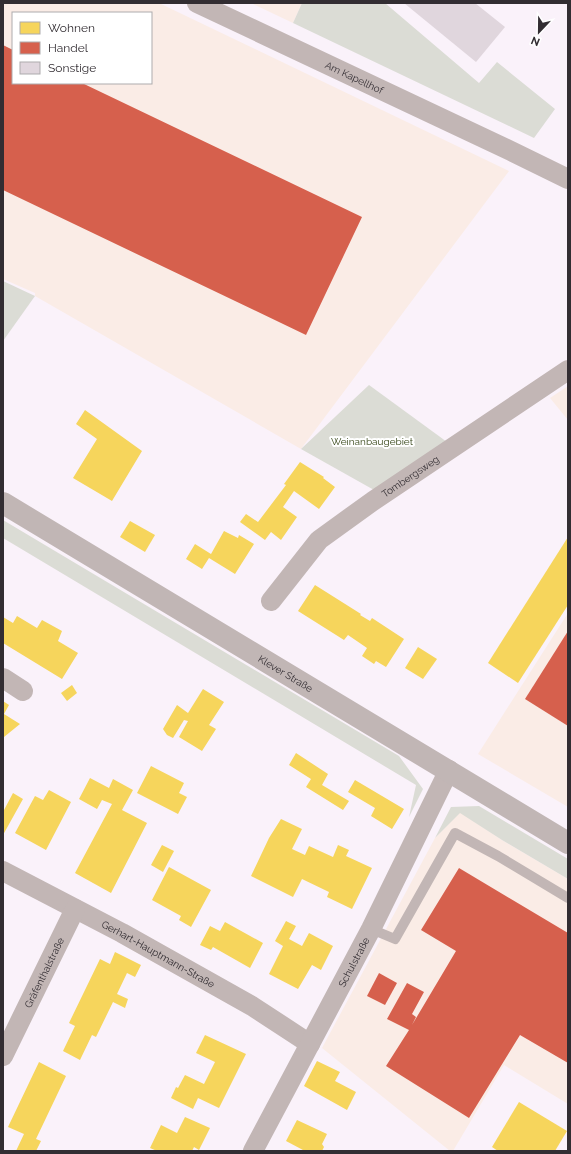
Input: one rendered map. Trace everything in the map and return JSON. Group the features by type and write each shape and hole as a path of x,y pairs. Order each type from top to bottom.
{"main road":[{"name":"Klever Straße","path":"3,503 568,843"}],"street":[{"name":"Am Kapellhof","path":"197,3 568,179"},
{"name":"Tombergsweg","path":"271,601 319,540 373,501 568,370"},
{"path":"3,678 23,691"},
{"name":"Schulstraße","path":"253,1151 371,929 449,770"},
{"name":"Gerhart-Hauptmann-Straße","path":"3,871 122,933 252,1006 310,1044"},
{"name":"Gräfenthalstraße","path":"3,1056 8,1033 75,909"}],"lane":[{"path":"371,929 395,939 455,833 498,856 568,898"}],"shaded area":[{"path":"3,3 159,3 509,171 301,449 35,296 35,293 3,279"},
{"path":"251,3 302,3 293,23"},
{"path":"568,386 568,420 550,398"},
{"path":"568,613 568,807 478,754"},
{"path":"460,812 502,840 568,879 568,1104 504,1065 453,1151 450,1151 322,1048 435,838"}],"green space":[{"path":"302,3 385,3 479,83 497,62 555,109 534,138 293,23"},
{"path":"3,281 35,296 3,341"},
{"name":"Weinanbaugebiet","path":"369,385 447,442 374,490 301,449"},
{"path":"3,520 399,756 423,789 409,817 416,785 3,538"},
{"path":"479,806 568,859 568,879 460,813 435,838 451,807"}],"building: Wohnen":[{"path":"85,410 142,451 112,501 73,478 97,439 76,424"},
{"path":"300,462 324,477 323,478 335,487 319,509 294,491 283,507 297,517 281,540 271,532 265,540 240,522 246,514 258,522 286,485 284,484"},
{"path":"130,521 155,535 145,552 120,537"},
{"path":"224,531 238,538 239,535 254,544 235,574 209,558 202,569 186,559 195,544 211,554"},
{"path":"568,537 568,605 518,683 488,663"},
{"path":"315,585 361,614 360,615 370,621 372,618 404,639 386,667 376,661 374,664 362,656 367,648 348,635 344,640 298,611"},
{"path":"17,616 37,628 42,620 62,631 58,641 78,653 62,679 3,643 3,617 13,623"},
{"path":"418,647 437,659 423,679 405,668"},
{"path":"72,685 77,693 67,701 61,693"},
{"path":"203,689 224,702 209,725 216,729 202,751 179,737 188,721 184,720 173,738 167,735 163,729 177,705 188,713"},
{"path":"3,701 9,705 4,714 20,724 4,737 3,736"},
{"path":"296,753 328,774 322,785 349,801 343,810 306,787 311,779 289,765"},
{"path":"151,766 184,783 179,793 187,797 178,814 137,793"},
{"path":"90,778 109,788 113,779 133,790 122,810 147,823 111,893 75,873 112,804 102,800 97,809 79,799"},
{"path":"355,780 404,809 392,829 371,816 375,808 348,792"},
{"path":"49,790 71,802 46,850 15,833 35,796 43,800"},
{"path":"13,793 23,799 3,835 3,810"},
{"path":"281,819 302,829 292,849 305,855 309,846 333,857 338,845 349,850 346,856 372,868 352,909 327,897 329,892 302,879 293,897 251,876 269,838"},
{"path":"162,845 174,851 163,872 151,865"},
{"path":"169,867 211,890 191,927 179,920 181,916 152,900"},
{"path":"286,921 296,926 289,939 302,946 309,933 333,946 321,970 312,965 298,989 269,974 283,946 275,941"},
{"path":"225,922 263,943 250,968 213,947 211,950 200,945 210,926 220,931"},
{"path":"115,952 141,965 135,977 127,973 117,994 128,999 125,1008 113,1002 96,1037 92,1035 80,1060 63,1051 75,1026 69,1023 100,959 110,964"},
{"path":"205,1035 246,1054 219,1108 198,1098 193,1109 171,1098 176,1087 178,1088 185,1075 204,1084 215,1062 196,1053"},
{"path":"317,1061 340,1072 335,1081 356,1092 347,1110 304,1086"},
{"path":"39,1062 66,1076 36,1139 41,1141 36,1151 16,1151 24,1134 8,1127"},
{"path":"519,1102 567,1131 555,1151 498,1151 492,1147"},
{"path":"185,1117 210,1128 199,1150 194,1147 192,1151 157,1151 150,1148 161,1125 177,1133"},
{"path":"297,1120 327,1134 322,1144 324,1147 322,1151 302,1151 303,1150 286,1141"}],"building: Handel":[{"path":"3,45 12,50 12,84 84,84 362,217 306,335 3,190"},
{"path":"568,631 568,726 525,699"},
{"path":"459,868 568,933 568,1063 520,1035 469,1118 386,1066 409,1030 387,1019 407,983 424,992 412,1014 416,1017 412,1025 456,951 421,930"},
{"path":"379,973 397,983 385,1005 367,996"}],"building: Sonstige":[{"path":"404,3 475,3 505,27 476,62"}]}
